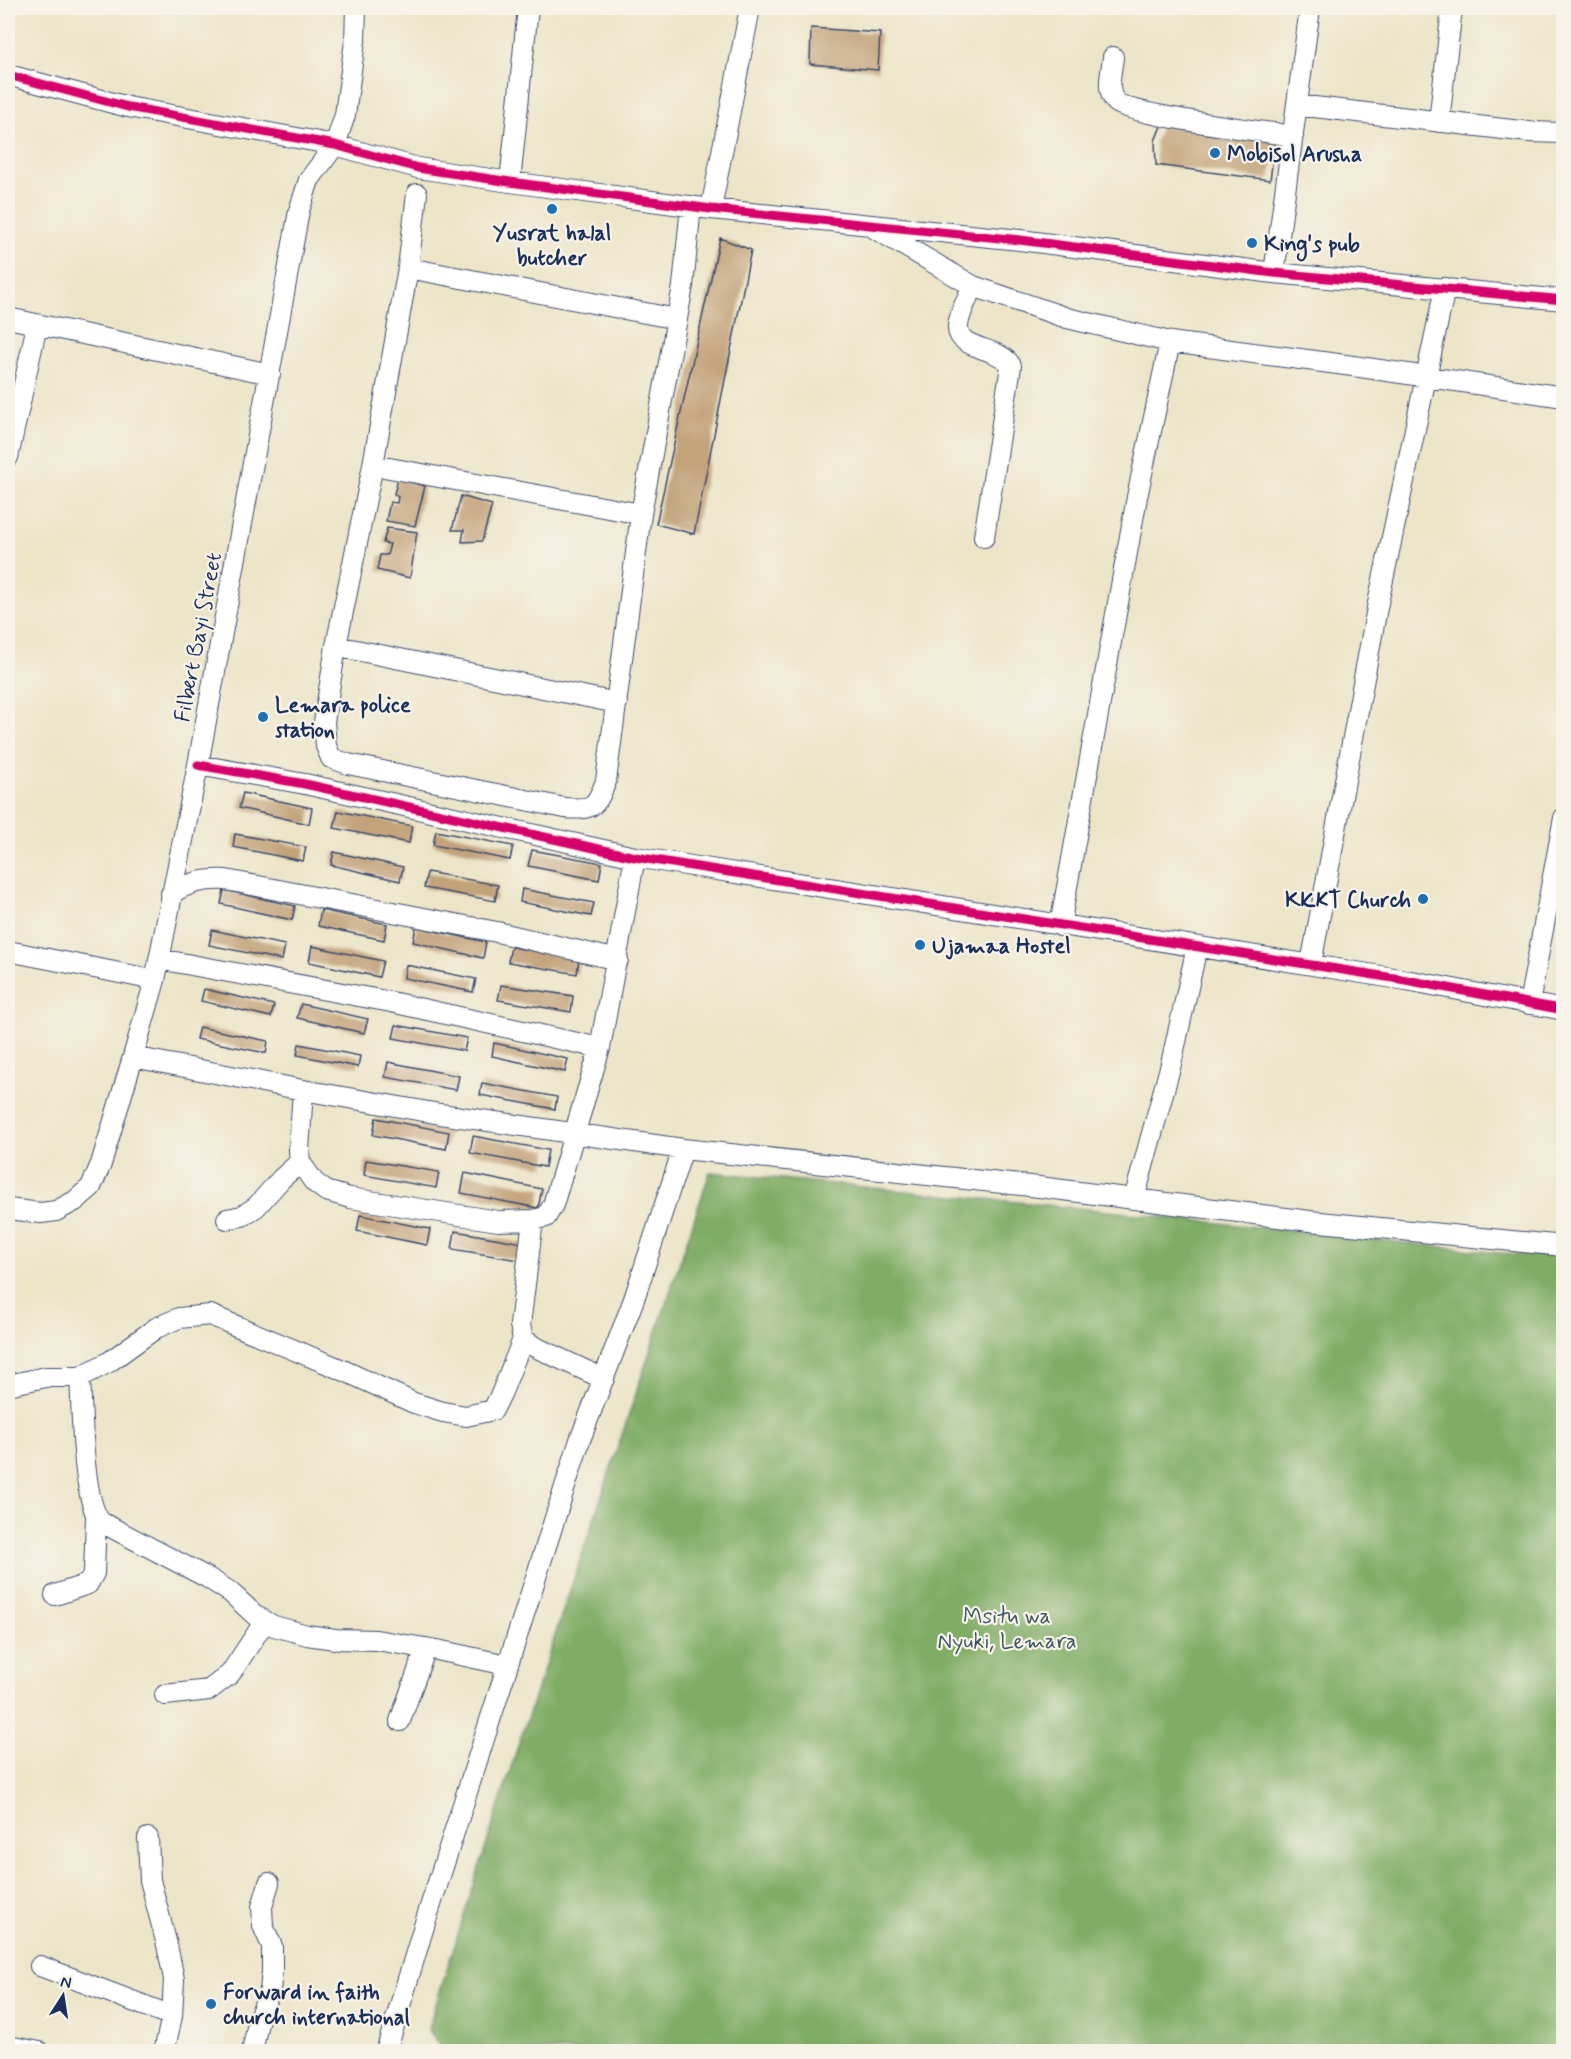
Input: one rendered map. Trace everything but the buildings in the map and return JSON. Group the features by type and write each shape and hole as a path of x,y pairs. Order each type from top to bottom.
{"street":[{"name":"Filbert Bayi Street","path":"8,1209 40,1213 56,1211 75,1201 91,1187 101,1164 133,1057 155,980 198,765 299,211 309,180 335,145 345,115 355,41 356,8"},
{"path":"510,182 528,8"},
{"path":"711,209 750,8"},
{"path":"1274,273 1310,8"},
{"path":"1439,122 1452,8"},
{"path":"1113,57 1111,93 1115,101 1123,106 1166,116 1293,136"},
{"path":"8,75 128,107 335,145 418,168 510,182 711,209 1020,240 1274,273 1563,300"},
{"path":"1298,105 1528,132 1563,133"},
{"path":"417,194 408,268 373,465 336,646 324,722 326,746 331,758 348,764 542,804 585,810 593,805 606,781 641,514 683,286 691,206"},
{"path":"867,224 973,286 1067,318 1170,342 1563,397"},
{"path":"408,268 677,320"},
{"path":"973,286 959,320 958,332 964,341 1000,355 1011,366 984,537"},
{"path":"1311,964 1377,608 1445,288"},
{"path":"8,318 270,374"},
{"path":"8,457 37,325"},
{"path":"1060,926 1137,496 1170,342"},
{"path":"373,465 641,514"},
{"path":"336,646 617,703"},
{"path":"198,765 305,784 635,857 1311,964 1563,1011"},
{"path":"1529,1004 1563,818"},
{"path":"303,1090 300,1162 314,1182 326,1191 350,1198 498,1221 533,1220 546,1217 553,1205 600,1048 618,960 635,857"},
{"path":"171,894 183,886 199,881 226,880 497,932 618,960"},
{"path":"1134,1199 1171,1064 1197,947"},
{"path":"8,951 155,980"},
{"path":"159,959 391,1002 600,1048"},
{"path":"133,1057 440,1114 683,1149 1039,1187 1310,1221 1563,1246"},
{"path":"386,2052 427,1916 580,1440 653,1244 683,1149"},
{"path":"227,1219 242,1216 256,1207 300,1162"},
{"path":"8,1385 46,1377 80,1377 109,1362 156,1328 179,1317 210,1315 345,1371 414,1403 466,1416 493,1410 523,1339 520,1324 533,1220"},
{"path":"523,1339 535,1347 604,1379"},
{"path":"55,1595 88,1584 94,1573 96,1517 88,1493 80,1377"},
{"path":"96,1517 122,1534 208,1578 230,1592 256,1616 274,1626 307,1635 335,1639 376,1640 507,1665"},
{"path":"165,1695 209,1690 216,1685 230,1674 265,1621"},
{"path":"400,1721 426,1648"},
{"path":"148,1838 150,1880 174,1979 172,2016 164,2052"},
{"path":"252,2052 259,2018 270,1990 272,1972 272,1946 263,1926 262,1907 269,1883"},
{"path":"40,1966 172,2016"},
{"path":"8,2046 40,2052"}],"green space":[{"name":"Msitu wa Nyuki, Lemara","path":"710,1172 1500,1253 1563,1256 1563,2051 444,2051 428,2029 516,1752"}],"cycle path":[{"path":"8,75 128,107 335,145 418,168 510,182 711,209 1020,240 1274,273 1564,300"},
{"path":"198,765 305,784 635,857 1406,980 1564,1010"}],"place":[{"name":"Mobisol Arusha","path":"1215,153"},
{"name":"Yusrat halal butcher","path":"552,209"},
{"name":"King's pub","path":"1252,243"},
{"name":"Lemara police station","path":"263,717"},
{"name":"KKKT Church","path":"1423,899"},
{"name":"Ujamaa Hostel","path":"920,945"},
{"name":"Forward in faith church international","path":"211,2004"}]}
